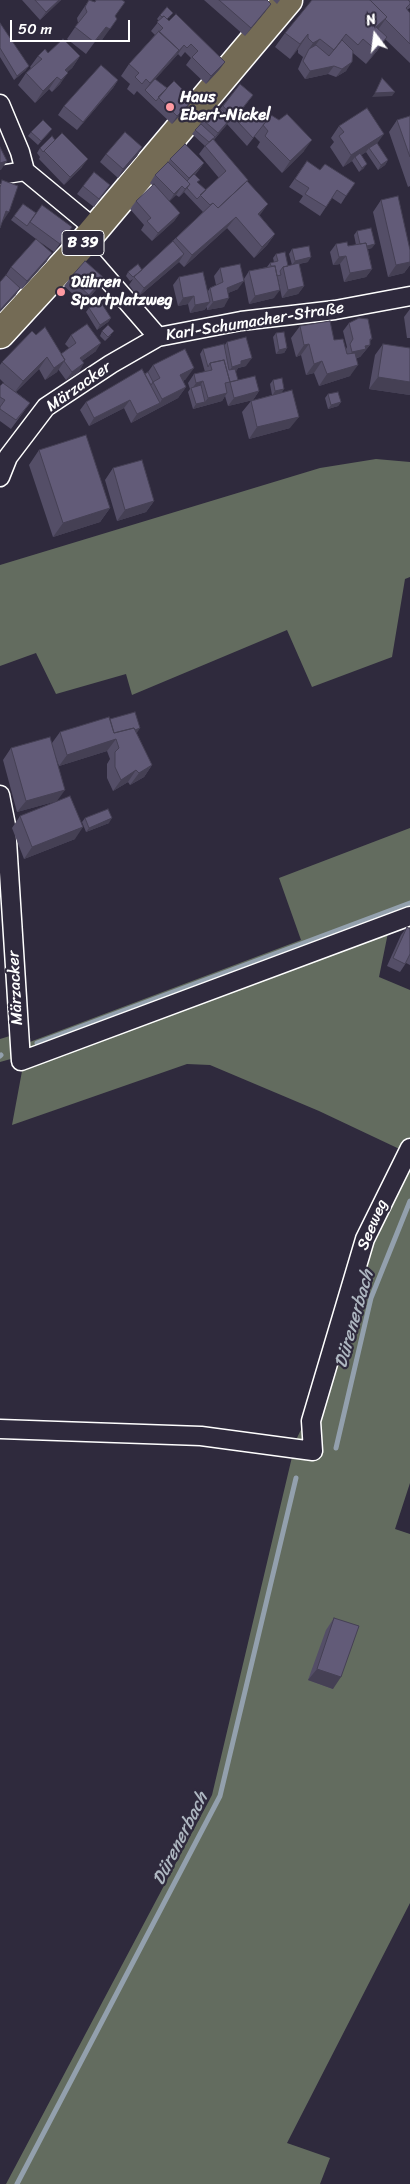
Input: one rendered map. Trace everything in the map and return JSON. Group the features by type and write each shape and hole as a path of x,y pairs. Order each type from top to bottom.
{"main road":[{"name":"B 39","path":"0,334 87,238 288,0"}],"street":[{"path":"0,104 20,152 25,171 0,175"},
{"name":"Karl-Schumacher-Straße","path":"25,171 87,238 158,337 241,321 335,310 410,296"},
{"name":"Märzacker","path":"0,478 8,457 46,407 111,364 158,337"},
{"name":"Märzacker","path":"0,795 6,825 21,1061 410,916"},
{"name":"Seeweg","path":"0,1429 202,1436 313,1451 311,1421 365,1239 410,1148"}],"green space":[{"path":"376,459 410,462 410,577 405,579 392,657 312,687 287,630 132,695 126,674 56,694 36,653 0,666 0,565 320,468"},
{"path":"410,828 410,911 391,918 379,977 410,990 410,1154 319,1111 210,1065 187,1064 12,1125 25,1055 0,1062 0,1039 26,1031 27,1043 301,940 279,878"},
{"path":"410,1167 410,1483 395,1529 410,1534 410,1903 287,2143 330,2158 320,2184 6,2184 212,1795 296,1440 308,1415 376,1237"}],"building":[{"path":"35,0 59,0 46,12"},
{"path":"89,0 95,2 96,0 122,0 125,2 115,16 117,19 110,29 106,27 94,42 75,27 87,12 85,7"},
{"path":"219,0 267,0 271,4 251,28"},
{"path":"312,0 370,0 387,17 376,27 387,37 376,50 363,39 358,45 346,34 334,50 320,39 313,43 308,38 308,34 300,44 285,33"},
{"path":"370,0 408,0 410,2 406,8 410,13 410,44 385,19 387,17"},
{"path":"167,7 173,13 167,19 160,15"},
{"path":"176,14 225,62 211,76 192,57 198,51 191,44 187,48 184,45 177,53 179,50 159,32 163,28 157,22 164,16 169,21"},
{"path":"0,23 29,66 17,76 0,48"},
{"path":"159,31 179,50 150,83 146,79 142,84 135,77 139,73 129,64"},
{"path":"63,39 80,56 65,70 68,73 61,80 57,77 43,91 26,73 42,59 38,56 45,49 48,53"},
{"path":"342,40 353,51 352,62 342,69 334,66 310,71 303,61 309,49 316,45 329,56"},
{"path":"101,65 118,80 83,122 64,106"},
{"path":"382,78 395,92 375,93"},
{"path":"155,79 167,88 156,101 145,90"},
{"path":"174,81 193,100 177,116 158,97"},
{"path":"240,84 253,95 241,110 249,118 258,109 268,119 253,138 223,106"},
{"path":"216,105 231,118 218,133 203,120"},
{"path":"367,108 384,134 351,155 339,136 344,132 339,126"},
{"path":"287,114 312,140 290,161 265,136 268,131 263,125 271,115 279,120"},
{"path":"410,116 410,157 397,120"},
{"path":"43,120 52,129 41,141 31,132"},
{"path":"201,124 215,137 209,142 195,130"},
{"path":"125,132 142,147 123,169 106,154"},
{"path":"62,133 88,159 70,177 44,151"},
{"path":"52,136 55,140 43,152 40,148"},
{"path":"213,139 248,180 218,208 213,203 210,205 200,195 226,171 205,146"},
{"path":"377,143 388,160 381,165 369,148"},
{"path":"185,144 204,163 189,178 170,159"},
{"path":"0,147 7,161 0,163"},
{"path":"360,153 367,164 362,168 355,157"},
{"path":"307,161 320,170 325,164 355,183 346,196 337,190 326,207 305,194 309,188 295,179"},
{"path":"168,162 190,184 185,189 182,186 174,194 155,175"},
{"path":"94,172 110,185 99,199 83,186"},
{"path":"194,174 200,180 197,182 206,190 197,199 187,188 190,184 187,181"},
{"path":"2,180 18,186 9,212 6,211 0,228 0,187"},
{"path":"247,181 268,204 258,214 275,234 262,247 236,217 192,255 176,238 213,203 218,208"},
{"path":"154,184 180,213 158,233 147,221 151,218 136,201"},
{"path":"398,196 410,250 410,262 396,265 381,200"},
{"path":"23,204 36,213 27,226 14,216"},
{"path":"42,205 72,227 60,244 30,222"},
{"path":"371,228 375,244 367,246 366,243 360,244 357,231"},
{"path":"36,239 52,253 27,281 11,267"},
{"path":"173,241 184,254 144,288 134,277"},
{"path":"347,242 348,246 366,243 372,269 350,273 346,256 339,257 336,244"},
{"path":"309,246 311,257 295,261 292,249"},
{"path":"285,252 288,266 283,267 280,271 281,275 277,276 275,266 271,266 270,263 278,261 276,254"},
{"path":"85,261 104,278 89,295 70,278"},
{"path":"299,263 304,286 288,290 283,267"},
{"path":"138,264 142,270 133,277 128,272"},
{"path":"240,264 244,281 227,288 229,298 213,302 210,288 223,282 220,268"},
{"path":"275,266 280,290 255,296 249,271"},
{"path":"203,272 210,302 195,305 194,296 183,298 179,277"},
{"path":"6,275 20,288 0,310 0,282"},
{"path":"100,301 111,318 100,325 89,308"},
{"path":"359,318 368,319 372,339 370,339 370,345 365,346 366,349 352,352 350,344 353,339 349,323"},
{"path":"330,321 334,340 343,339 347,354 355,353 358,365 327,374 322,361 314,364 309,344 304,345 300,326"},
{"path":"87,324 101,343 80,358 84,363 72,372 61,354 76,343 71,335"},
{"path":"108,325 114,331 108,337 102,331"},
{"path":"45,327 65,360 54,368 47,357 23,381 2,362 32,331 36,335"},
{"path":"284,332 287,348 279,350 276,333"},
{"path":"246,337 252,358 241,361 241,364 232,367 227,342"},
{"path":"224,344 229,370 235,369 238,380 230,382 224,360 210,363 208,367 203,349"},
{"path":"383,344 410,348 410,382 378,377"},
{"path":"185,349 194,368 180,375 186,387 162,399 153,382 160,378 153,365"},
{"path":"224,360 230,382 225,383 227,393 208,398 203,381 196,383 194,374 212,370 210,363"},
{"path":"142,369 160,403 137,414 130,400 94,418 86,402"},
{"path":"148,372 153,382 151,385 145,374"},
{"path":"255,376 259,391 234,398 230,382"},
{"path":"282,378 284,389 275,391 273,380"},
{"path":"3,383 30,403 16,420 0,409 5,400 0,397 0,386"},
{"path":"201,385 205,402 196,404 191,388"},
{"path":"292,390 299,417 257,427 251,401"},
{"path":"338,392 341,402 331,405 328,394"},
{"path":"86,435 110,508 63,523 39,450"},
{"path":"142,460 154,501 125,510 113,468"},
{"path":"135,712 140,728 114,733 110,719"},
{"path":"109,717 114,733 134,728 152,765 139,773 136,770 121,780 115,767 115,752 119,748 116,739 67,755 60,732"},
{"path":"50,737 65,790 26,801 11,748"},
{"path":"70,796 83,827 32,847 20,816"},
{"path":"108,809 112,818 89,828 85,818"},
{"path":"407,927 410,929 410,954 405,964 393,958"},
{"path":"334,1618 359,1626 341,1677 317,1669"}],"waterway":[{"path":"37,1043 410,903"},
{"name":"Dürenerbach","path":"336,1448 371,1298 410,1201"},
{"name":"Dürenerbach","path":"17,2184 220,1796 296,1478"}],"place":[{"name":"Haus Ebert-Nickel","path":"170,107"},
{"name":"Dühren Sportplatzweg","path":"61,292"}]}
